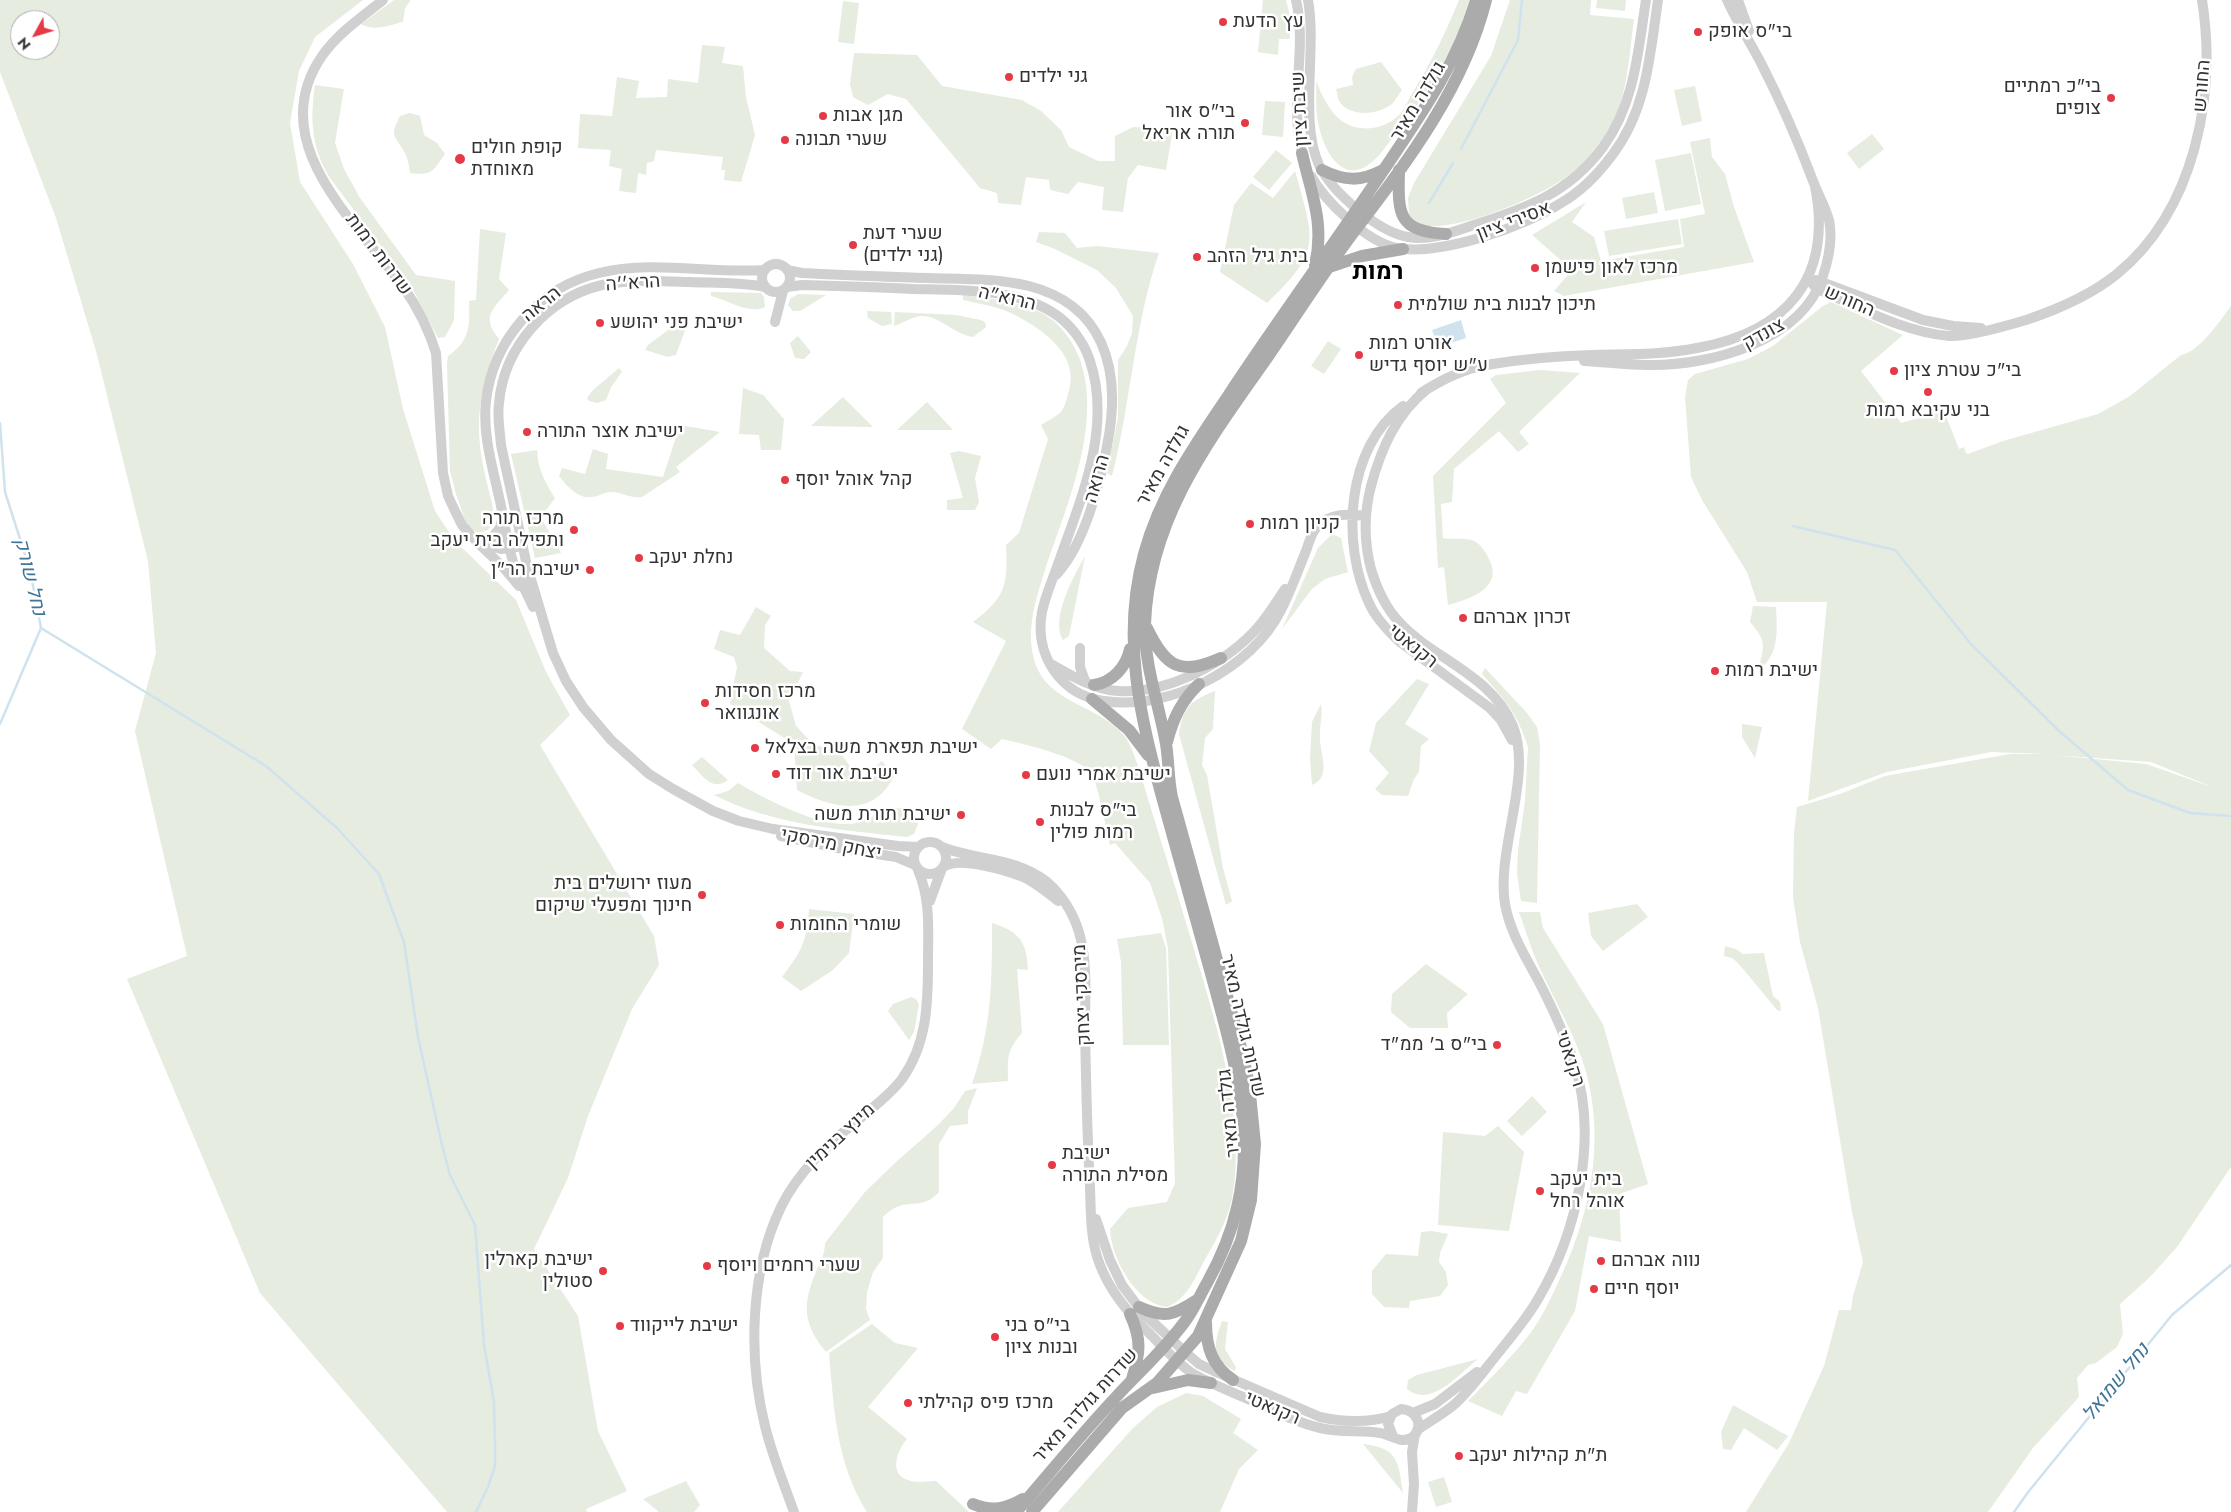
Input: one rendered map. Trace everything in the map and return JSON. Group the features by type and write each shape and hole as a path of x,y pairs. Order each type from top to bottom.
{"main road":[{"name":"גולדה מאיר","path":"1362,212 1383,170 1444,77 1463,38 1476,0"},
{"name":"גולדה מאיר","path":"1362,212 1399,170 1452,89 1473,42 1486,0"},
{"path":"1302,153 1320,225 1319,246 1314,271"},
{"path":"1322,170 1340,178 1358,180 1383,170"},
{"path":"1399,170 1400,205 1406,223 1418,231 1446,234"},
{"path":"1314,271 1362,212"},
{"name":"גולדה מאיר","path":"1145,624 1153,564 1167,518 1199,459 1329,267 1354,223"},
{"path":"1329,267 1362,256 1403,249"},
{"name":"גולדה מאיר","path":"1140,696 1132,639 1134,606 1140,571 1150,536 1164,501 1200,438 1314,271"},
{"path":"1145,624 1167,659 1180,666 1196,668 1221,658"},
{"path":"1145,624 1147,657 1166,744"},
{"path":"1090,683 1103,683 1121,670 1127,663 1132,639"},
{"path":"1166,744 1178,709 1184,698 1199,684"},
{"name":"שדרות גולדה מאיר","path":"1016,1512 1167,1344 1187,1319 1219,1261 1236,1216 1245,1163 1244,1123 1235,1062 1154,767 1140,696"},
{"path":"1092,699 1129,730 1140,742 1154,767"},
{"name":"גולדה מאיר","path":"1166,744 1170,788 1239,1038 1249,1084 1254,1124 1253,1184 1247,1217 1233,1261 1211,1303 1206,1321 1198,1336 1181,1357"},
{"path":"1131,1382 1140,1348 1135,1311 1167,1315 1176,1313 1197,1300"},
{"path":"1206,1321 1209,1349 1213,1362 1223,1374 1233,1380"},
{"name":"שדרות גולדה מאיר","path":"1032,1512 1122,1408 1149,1390 1181,1357"},
{"path":"1149,1390 1188,1380 1211,1383"},
{"path":"980,1512 974,1504 985,1509 997,1510 1012,1506 1032,1494"}],"street":[{"name":"שדרות רמות","path":"383,0 340,35 318,62 309,81 302,108 304,135 311,159 322,180 404,288 417,308 430,335 436,353 443,473 448,496 454,511 475,541 507,571 532,603"},
{"name":"שיבת ציון","path":"1296,0 1299,28 1297,122 1302,153 1315,184 1327,199 1354,223"},
{"name":"שיבת ציון","path":"1308,0 1311,28 1310,122 1314,149 1322,170 1331,183 1362,212"},
{"name":"אסירי ציון","path":"1362,212 1386,229 1401,236 1420,238 1446,234 1516,212 1545,199 1577,176 1591,162 1612,133 1630,96 1646,0"},
{"name":"אסירי ציון","path":"1354,223 1386,245 1420,250 1449,246 1520,224 1551,210 1585,186 1614,154 1634,120 1646,83 1658,0"},
{"name":"צונדק","path":"1679,363 1727,354 1765,339 1791,321 1819,285 1831,244 1831,234 1824,205 1797,139 1761,63 1727,0"},
{"name":"צונדק","path":"1738,0 1761,63"},
{"name":"החורש","path":"1808,280 1923,320 1953,326 1992,328 2034,317 2076,300 2118,273 2155,232 2176,197 2188,170 2197,138 2204,88 2206,22 2202,0"},
{"name":"צונדק","path":"1672,352 1723,342 1759,328 1788,306 1808,280 1819,237 1819,205 1815,186"},
{"path":"777,265 787,270 790,277 776,322 768,289 762,280 765,270 777,265"},
{"name":"הראה","path":"510,549 488,447 486,402 496,361 505,342 528,312 546,297 568,284 607,271 658,268 765,270"},
{"name":"הרוא\"ה","path":"787,270 802,273 970,279 1011,283 1039,289 1070,305 1086,319 1099,337 1110,368"},
{"name":"הרא''ה","path":"523,546 501,445 499,403 508,366 516,349 537,321 553,308 574,296 609,284 658,281 745,284 768,289"},
{"name":"הרוא\"ה","path":"785,289 802,285 951,290 997,294 1041,306 1066,322 1082,343 1088,355 1095,379 1098,408 1092,460 1061,555"},
{"path":"768,289 785,289"},
{"name":"רקנאטי","path":"1517,757 1510,734 1490,708 1400,642 1378,619 1370,605 1357,568 1352,534 1352,515 1362,468 1374,436 1400,408 1427,390 1455,374 1485,365 1546,358 1672,352"},
{"name":"רקנאטי","path":"1546,358 1649,366 1679,363"},
{"name":"הרואה","path":"1053,579 1075,550 1101,474 1112,411 1110,368"},
{"name":"רקנאטי","path":"1416,1432 1456,1403 1526,1318 1539,1298 1563,1250 1581,1179 1584,1141 1582,1100 1575,1065 1540,984 1518,943 1505,907 1503,878 1518,774 1516,736 1512,724 1495,699 1467,673 1408,632 1382,599 1370,565 1366,516 1375,472 1387,439 1405,411 1427,390"},
{"path":"1092,699 1104,702 1155,694 1199,684 1220,673 1265,636 1282,609 1313,533 1322,522 1334,516 1366,516"},
{"path":"475,541 490,539 500,528 503,517"},
{"path":"475,541 492,548 510,549 523,546 546,635"},
{"path":"510,549 514,566 566,681 583,707 611,740 649,774 673,789 713,811 747,824"},
{"name":"הרואה","path":"1061,555 1044,604 1041,628 1043,648 1050,664 1067,686 1092,699"},
{"path":"1155,694 1201,671 1221,658 1258,627 1302,562"},
{"path":"1080,648 1080,667 1090,683"},
{"path":"1050,664 1090,683 1140,696"},
{"name":"יצחק מירסקי","path":"747,824 848,840 918,847"},
{"name":"יצחק מירסקי","path":"747,824 789,838 896,857 917,868"},
{"path":"930,842 942,847 946,856 943,868 931,894 928,912 926,888 914,856 918,847 930,842"},
{"name":"מירסקי יצחק","path":"942,847 1010,863 1034,873 1054,888 1069,909 1079,934 1084,971 1090,1199 1110,1260 1135,1311"},
{"path":"917,868 932,875 958,862 1022,877 1036,884 1069,909"},
{"name":"מינץ בנימין","path":"794,1512 765,1427 757,1379 754,1348 759,1282 765,1251 782,1206 798,1180 817,1156 902,1080 914,1057 923,1035 927,1014 928,912"},
{"path":"1135,1311 1167,1344"},
{"name":"רקנאטי","path":"1167,1344 1181,1357 1193,1373 1211,1383 1318,1428 1338,1431 1377,1432 1396,1438"},
{"name":"רקנאטי","path":"1413,1413 1435,1404 1498,1352"},
{"name":"רקנאטי","path":"1181,1357 1309,1413 1330,1419 1368,1421 1391,1416"},
{"path":"1412,1512 1413,1464 1412,1443 1416,1432 1417,1419 1413,1413 1401,1409 1391,1416 1388,1424 1410,1456 1413,1464"},
{"path":"1396,1438 1407,1439 1416,1432"}],"shaded area":[{"path":"0,0 363,0 315,37 299,71 290,123 300,182 353,264 385,327 403,409 435,511 455,541 516,600 546,672 570,715 540,745 654,936 659,965 632,1009 588,1116 568,1178 534,1249 578,1316 598,1431 627,1491 586,1509 587,1512 447,1512 260,1293 127,979 187,956 135,731 156,653 148,561 96,351 56,218 0,72"},
{"path":"394,0 411,0 405,8 403,22 377,28 361,24"},
{"path":"1263,0 1286,0 1289,12 1290,39 1279,39 1278,55 1258,52"},
{"path":"1459,0 1469,0 1457,35 1431,84 1420,100 1375,160 1365,167 1356,170 1348,170 1340,166 1329,153 1321,135 1317,115 1316,81 1332,111 1337,117 1351,126 1360,128 1376,127 1391,122 1403,110 1426,70"},
{"path":"1510,0 1591,0 1590,15 1634,19 1627,76 1615,117 1600,142 1580,165 1569,175 1539,193 1472,220 1450,225 1431,226 1417,223 1409,215 1408,198 1414,183 1491,56"},
{"path":"1597,0 1626,0 1625,11 1596,8"},
{"path":"843,1 859,3 854,44 838,42"},
{"path":"702,45 725,47 722,63 743,66 746,97 755,135 741,182 724,180 725,170 721,170 723,157 656,150 654,161 647,163 646,175 638,173 636,193 619,191 622,169 609,166 611,150 578,148 580,114 612,116 617,77 639,81 636,98 667,97 668,79 698,83"},
{"path":"854,53 917,55 942,86 1022,100 1041,111 1061,130 1069,147 1098,161 1115,161 1115,136 1133,127 1173,129 1166,170 1138,165 1128,178 1123,212 1102,210 1104,187 1078,182 1068,194 1050,190 1049,180 1026,177 1021,205 998,203 997,193 980,188 906,99 888,94 868,105 853,97 850,84"},
{"path":"1381,62 1402,90 1393,103 1381,110 1365,113 1350,110 1344,106 1339,101 1336,89 1353,85 1352,77 1356,69"},
{"path":"315,85 344,89 335,143 344,169 360,198 416,275 455,281 454,320 445,337 438,338 412,288 330,178 324,167 314,133"},
{"path":"1695,86 1702,121 1682,126 1674,90"},
{"path":"1265,101 1285,102 1283,137 1262,135"},
{"path":"410,113 420,116 424,135 437,143 445,154 428,173 410,173 406,155 395,136 395,128 400,116"},
{"path":"1872,134 1884,149 1859,169 1847,153"},
{"path":"1710,138 1712,157 1725,174 1734,207 1754,262 1564,296 1554,291 1572,270 1532,235 1586,202 1572,222 1594,237 1601,261 1684,247 1680,219 1705,214 1690,142"},
{"path":"1276,150 1292,163 1269,190 1253,177"},
{"path":"1691,153 1701,204 1665,211 1655,160"},
{"path":"1295,171 1307,213 1309,243 1298,270 1267,303 1220,272 1234,205 1251,183 1273,198"},
{"path":"1654,192 1658,213 1626,219 1622,198"},
{"path":"1678,219 1682,244 1609,256 1604,231"},
{"path":"480,229 506,233 499,279 509,290 494,307 490,318 493,331 499,339 483,391 479,431 482,463 494,514 493,523 488,530 479,533 471,529 465,520 450,471 447,364 448,356 465,338 469,325 469,301 476,300"},
{"path":"1039,232 1065,233 1077,248 1098,246 1159,253 1138,336 1124,420 1112,476 1107,473 1118,417 1118,360 1127,346 1132,333 1133,316 1116,288 1097,270 1055,249 1036,242"},
{"path":"711,292 761,293 764,297 765,307 759,309 745,308 711,296"},
{"path":"798,294 826,295 800,311 793,311 788,305 790,299"},
{"path":"963,294 1017,304 1047,316 1066,334 1079,357 1086,383 1085,437 1072,492 1035,603 1031,636 1034,659 1048,685 1059,694 1110,723 1121,732 1131,748 1199,966 1226,1066 1235,1134 1236,1167 1232,1199 1220,1232 1193,1282 1180,1299 1167,1307 1145,1298 1127,1278 1115,1253 1110,1229 1128,1208 1167,1202 1175,1183 1168,948 1162,918 1150,883 1115,843 1110,845 1094,779 1092,774 1085,768 1063,756 1002,739 991,749 962,729 1006,641 973,622 992,605 1003,589 1006,570 1006,545 1019,533 1048,439 1041,425 1061,412 1067,399 1071,381 1070,368 1058,346 1037,328 1003,310 963,300"},
{"path":"1831,302 1903,335 1861,371 1901,423 1944,411 1959,449 1964,447 1968,454 2003,441 2098,414 2130,396 2181,355 2188,353 2202,342 2231,306 2231,1167 2177,1247 2149,1278 2120,1304 2123,1334 2117,1347 2096,1363 2088,1365 2077,1378 2079,1397 2033,1448 1988,1512 1746,1512 1789,1443 1824,1366 1839,1310 1851,1310 1863,1262 1852,1212 1818,1008 1800,942 1793,898 1794,833 1797,807 1840,794 1885,776 2010,754 2045,754 1991,752 1887,772 1808,801 1827,602 1757,602 1747,572 1702,500 1691,477 1685,397 1688,380 1695,374 1748,359 1773,346 1823,306","holes":["2053,755 2151,762 2215,788 2146,764"]},
{"path":"867,311 891,312 892,324 882,326 868,318"},
{"path":"895,312 956,315 981,320 985,322 986,327 973,337 960,333 934,319 921,316 894,326"},
{"path":"683,319 687,325 676,355 668,357 645,350 648,345"},
{"path":"798,336 811,352 804,359 795,358 790,343"},
{"path":"1328,341 1341,349 1324,374 1311,366"},
{"path":"619,368 622,372 611,387 606,400 597,403 589,401 587,398 593,390"},
{"path":"1540,370 1580,373 1519,432 1529,444 1518,452 1499,431 1454,469 1452,502 1441,504 1443,538 1467,539 1477,542 1489,559 1492,578 1482,591 1448,605 1444,567 1438,568 1433,476 1506,403 1490,379 1496,375"},
{"path":"743,388 763,395 784,419 781,450 761,450 759,435 739,434"},
{"path":"843,397 873,427 811,426"},
{"path":"927,402 953,430 897,430"},
{"path":"680,425 720,432 676,467 680,472 642,497 611,492 594,497 582,496 573,491 559,476 562,468 585,474 593,449 608,454 606,469 663,477"},
{"path":"537,450 543,476 555,498 541,517 561,553 535,558 511,454"},
{"path":"959,451 981,456 975,478 979,502 975,510 947,510 947,500 963,498 950,453"},
{"path":"1332,534 1341,538 1348,572 1325,579 1312,589 1282,629 1318,548"},
{"path":"1085,556 1069,636 1063,640 1059,620 1061,609"},
{"path":"1753,606 1776,607 1777,632 1774,649 1771,657 1759,669 1763,644 1762,639 1750,622"},
{"path":"756,607 771,616 765,625 764,648 790,671 803,672 789,701 796,726 814,745 838,750 858,777 867,774 882,761 894,776 885,790 875,799 851,806 838,805 797,790 794,744 730,704 737,667 734,657 714,649 720,630 740,635"},
{"path":"1485,668 1527,713 1537,727 1540,745 1537,903 1521,901 1517,874 1518,850 1525,801 1528,747 1515,716 1504,699 1482,674"},
{"path":"1417,679 1429,684 1405,724 1429,739 1421,746 1419,772 1414,779 1408,796 1382,795 1375,789 1389,773 1369,751 1376,723"},
{"path":"1215,691 1213,729 1205,738 1202,765 1207,775 1223,868 1232,901 1226,905 1179,734 1183,717 1189,706 1199,698"},
{"path":"1321,704 1320,745 1324,765 1322,777 1312,785 1310,759 1312,722"},
{"path":"1742,724 1762,727 1755,758 1742,737"},
{"path":"702,757 728,780 717,784 704,778 692,765"},
{"path":"738,783 777,804 822,821 849,824 896,808 904,809 912,814 918,824 914,834 907,837 833,829 784,820 737,805 714,795 728,791"},
{"path":"1637,904 1648,917 1603,951 1591,936 1588,913"},
{"path":"809,909 854,914 849,953 833,970 801,991 782,977 795,959 805,938"},
{"path":"1519,912 1540,912 1543,928 1603,1024 1648,1184 1619,1194 1621,1242 1589,1236 1575,1311 1527,1394 1516,1391 1502,1416 1468,1401 1525,1340 1536,1326 1549,1302 1568,1260 1586,1208 1594,1154 1592,1099 1586,1072 1570,1030 1537,962"},
{"path":"992,923 1015,934 1020,939 1026,952 1028,970 1017,969 1022,1033 1013,1045 1009,1055 1008,1081 972,1084 984,1043 990,1004"},
{"path":"1161,933 1166,948 1169,1045 1123,1045 1121,962 1117,939"},
{"path":"1725,946 1736,949 1743,954 1764,953 1773,996 1780,1002 1781,1011 1777,1010 1732,958 1724,956"},
{"path":"1426,964 1468,994 1447,1013 1448,1028 1410,1028 1391,1012 1392,994"},
{"path":"911,997 916,999 919,1004 914,1032 909,1040 888,1011 893,1004"},
{"path":"977,1088 968,1111 968,1124 950,1126 939,1144 939,1192 922,1203 899,1206 883,1217 883,1258 873,1272 867,1292 866,1309 870,1320 826,1352 813,1332 807,1314 808,1294 823,1255 825,1243 865,1192 938,1125 954,1108 965,1091"},
{"path":"1532,1096 1547,1112 1522,1136 1507,1121"},
{"path":"1498,1126 1524,1152 1509,1231 1438,1225 1443,1132 1485,1136"},
{"path":"1432,1231 1448,1234 1440,1253 1439,1262 1446,1272 1448,1285 1440,1296 1410,1301 1409,1308 1384,1307 1372,1294 1372,1271 1386,1254 1418,1256 1421,1232"},
{"path":"1222,1321 1228,1322 1225,1349 1236,1367 1235,1371 1221,1361 1216,1350 1217,1336"},
{"path":"872,1324 895,1343 918,1348 868,1407 907,1439 897,1457 896,1463 899,1474 914,1482 936,1481 969,1512 867,1512 857,1493 849,1474 838,1435 829,1353"},
{"path":"1478,1359 1445,1387 1435,1392 1426,1395 1416,1394 1407,1389 1408,1380 1417,1375"},
{"path":"1186,1393 1203,1396 1241,1419 1233,1433 1258,1450 1239,1469 1220,1512 1058,1512 1133,1428 1157,1407"},
{"path":"1733,1405 1788,1436 1777,1450 1744,1428 1731,1450 1723,1449 1721,1432"},
{"path":"1363,1444 1375,1446 1390,1453 1400,1472 1403,1493"},
{"path":"1444,1477 1452,1502 1436,1507 1428,1482"},
{"path":"686,1481 700,1505 694,1512 659,1512 643,1499"}],"water":[{"path":"1461,320 1466,338 1438,347 1432,330"}],"waterway":[{"path":"1461,149 1518,40 1522,0"},
{"path":"1429,203 1453,163"},
{"name":"נחל שורק","path":"0,423 5,492 30,570 41,628 0,724"},
{"path":"1793,526 1895,550 1971,644 2058,730 2128,790 2190,813 2231,816"},
{"path":"41,628 266,766 337,828 379,874 404,942 418,1037 450,1175 475,1225 484,1345 494,1402 495,1448 495,1466 488,1487 476,1512"},
{"name":"נחל שמואל","path":"2014,1512 2172,1315 2231,1265"}],"place":[{"name":"עץ הדעת","path":"1223,22"},
{"name":"בי\"ס אופק","path":"1698,32"},
{"name":"גני ילדים","path":"1009,77"},
{"name":"בי\"כ רמתיים צופים","path":"2111,98"},
{"name":"מגן אבות","path":"823,116"},
{"name":"בי\"ס אור תורה אריאל","path":"1245,123"},
{"name":"שערי תבונה","path":"785,140"},
{"name":"קופת חולים מאוחדת","path":"460,159"},
{"name":"שערי דעת (גני ילדים)","path":"853,245"},
{"name":"בית גיל הזהב","path":"1197,257"},
{"name":"מרכז לאון פישמן","path":"1535,268"},
{"name":"תיכון לבנות בית שולמית","path":"1398,305"},
{"name":"ישיבת פני יהושע","path":"600,323"},
{"name":"אורט רמות ע\"ש יוסף גדיש","path":"1359,355"},
{"name":"בי\"כ עטרת ציון","path":"1894,371"},
{"name":"בני עקיבא רמות","path":"1928,392"},
{"name":"ישיבת אוצר התורה","path":"527,432"},
{"name":"קהל אוהל יוסף","path":"785,480"},
{"name":"קניון רמות","path":"1250,524"},
{"name":"מרכז תורה ותפילה בית יעקב","path":"574,530"},
{"name":"נחלת יעקב","path":"639,558"},
{"name":"ישיבת הר\"ן","path":"590,570"},
{"name":"זכרון אברהם","path":"1463,618"},
{"name":"ישיבת רמות","path":"1715,671"},
{"name":"מרכז חסידות אונגוואר","path":"705,703"},
{"name":"ישיבת תפארת משה בצלאל","path":"755,748"},
{"name":"ישיבת אור דוד","path":"776,774"},
{"name":"ישיבת אמרי נועם","path":"1026,775"},
{"name":"ישיבת תורת משה","path":"961,815"},
{"name":"בי\"ס לבנות רמות פולין","path":"1040,822"},
{"name":"מעוז ירושלים בית חינוך ומפעלי שיקום","path":"702,895"},
{"name":"שומרי החומות","path":"780,925"},
{"name":"בי\"ס ב' ממ\"ד","path":"1497,1045"},
{"name":"ישיבת מסילת התורה","path":"1052,1165"},
{"name":"בית יעקב אוהל רחל","path":"1540,1191"},
{"name":"נווה אברהם","path":"1601,1261"},
{"name":"שערי רחמים ויוסף","path":"707,1266"},
{"name":"ישיבת קארלין סטולין","path":"603,1271"},
{"name":"יוסף חיים","path":"1594,1289"},
{"name":"ישיבת לייקווד","path":"620,1326"},
{"name":"בי\"ס בני ובנות ציון","path":"995,1337"},
{"name":"מרכז פיס קהילתי","path":"908,1403"},
{"name":"ת\"ת קהילות יעקב","path":"1459,1456"}],"district":[{"name":"רמות","path":"1378,273"}]}
